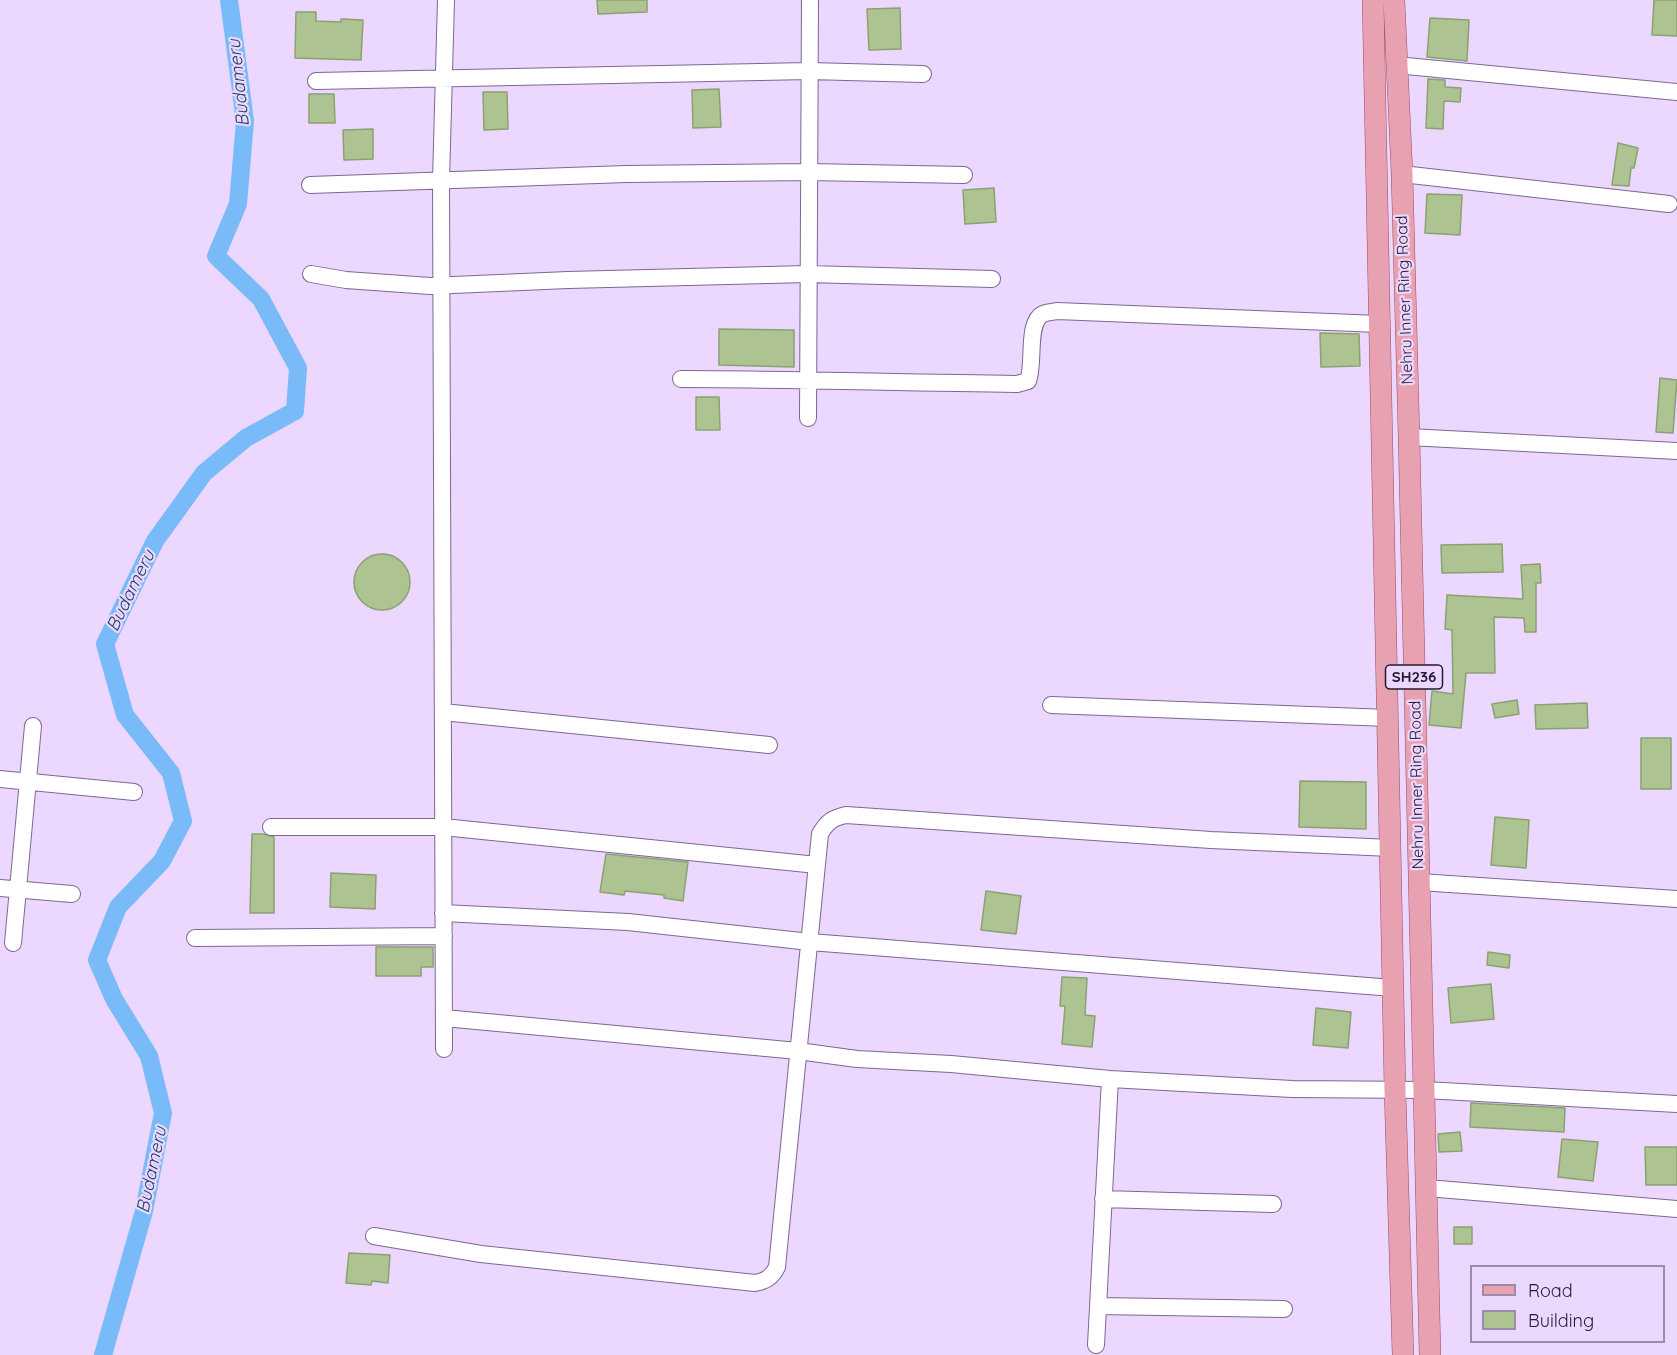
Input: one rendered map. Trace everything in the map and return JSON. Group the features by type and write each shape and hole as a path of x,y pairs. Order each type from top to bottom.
{"main road":[{"name":"SH236","path":"1373,0 1395,1090 1403,1355"},
{"name":"Nehru Inner Ring Road","path":"1394,0 1402,174 1430,1355"}],"street":[{"path":"444,1049 441,180 446,0"},
{"path":"808,418 810,0"},
{"path":"1396,65 1677,92"},
{"path":"316,81 809,71 923,74"},
{"path":"310,185 626,174 808,172 964,175"},
{"path":"1402,174 1669,204"},
{"path":"311,274 346,280 441,286 568,280 808,274 992,279"},
{"path":"681,379 808,379 899,383 1017,384 1028,381 1031,372 1034,324 1042,314 1058,311 1380,324"},
{"path":"1408,437 1677,451"},
{"path":"1051,705 1388,718"},
{"path":"443,712 769,745"},
{"path":"13,943 33,726"},
{"path":"0,779 134,792"},
{"path":"374,1236 481,1254 755,1283 764,1281 772,1275 777,1267 820,834 826,823 834,818 846,815 1211,840 1391,848"},
{"path":"271,827 443,827 818,865"},
{"path":"1419,882 1677,899"},
{"path":"0,888 72,894"},
{"path":"443,913 628,922 810,942 1393,988"},
{"path":"195,938 444,936"},
{"path":"444,1018 798,1051 857,1059 951,1064 1110,1079 1292,1089 1425,1090 1677,1104"},
{"path":"1096,1345 1110,1079"},
{"path":"1427,1188 1677,1209"},
{"path":"1103,1199 1273,1204"},
{"path":"1098,1306 1284,1309"}],"building":[{"path":"597,0 647,0 647,12 598,14"},
{"path":"1654,0 1677,0 1677,36 1652,35"},
{"path":"900,8 901,49 869,50 867,9"},
{"path":"296,12 316,12 316,21 363,20 361,60 295,58"},
{"path":"1430,18 1469,20 1467,61 1427,57"},
{"path":"1428,79 1445,80 1445,87 1461,88 1460,102 1444,101 1443,129 1426,128"},
{"path":"719,89 721,127 693,128 692,90"},
{"path":"483,92 507,92 508,129 484,130"},
{"path":"309,94 334,94 335,123 309,123"},
{"path":"373,129 373,159 344,160 343,130"},
{"path":"1618,143 1638,148 1634,168 1631,168 1629,186 1612,185"},
{"path":"994,188 996,222 965,224 963,190"},
{"path":"1427,194 1462,195 1460,235 1425,233"},
{"path":"719,329 794,330 794,367 719,365"},
{"path":"1320,333 1359,334 1360,366 1321,367"},
{"path":"1660,378 1677,380 1673,433 1656,432"},
{"path":"696,397 719,397 720,430 696,430"},
{"path":"1502,544 1503,572 1442,573 1441,545"},
{"path":"382,554 393,556 402,562 408,571 410,582 408,593 402,602 393,608 382,610 371,608 362,602 356,593 354,582 356,571 362,562 371,556"},
{"path":"1540,564 1541,583 1536,583 1536,632 1525,632 1524,618 1494,617 1495,673 1466,673 1461,728 1429,725 1432,691 1453,694 1452,630 1445,629 1447,595 1523,599 1521,565"},
{"path":"1517,700 1519,714 1495,718 1492,704"},
{"path":"1587,703 1588,728 1536,729 1535,705"},
{"path":"1641,738 1671,738 1671,789 1641,789"},
{"path":"1300,781 1366,782 1366,829 1299,827"},
{"path":"1495,817 1529,820 1526,868 1491,865"},
{"path":"252,834 274,837 274,913 250,913"},
{"path":"606,854 688,862 683,901 664,898 664,895 625,891 624,895 600,892"},
{"path":"331,873 376,875 375,909 330,907"},
{"path":"986,891 1021,896 1016,934 981,930"},
{"path":"376,947 433,947 433,967 421,967 421,976 376,976"},
{"path":"1488,952 1510,955 1509,968 1487,965"},
{"path":"1062,977 1087,978 1085,1015 1095,1016 1092,1047 1062,1044 1065,1006 1060,1006"},
{"path":"1491,984 1494,1019 1451,1023 1448,988"},
{"path":"1316,1008 1351,1012 1348,1048 1313,1045"},
{"path":"1471,1103 1565,1108 1564,1132 1470,1127"},
{"path":"1460,1132 1462,1151 1439,1152 1438,1134"},
{"path":"1562,1139 1598,1142 1593,1181 1558,1177"},
{"path":"1645,1147 1677,1147 1677,1185 1646,1185"},
{"path":"1454,1227 1472,1227 1472,1244 1454,1244"},
{"path":"349,1253 390,1255 388,1283 372,1281 371,1285 346,1283"}],"waterway":[{"name":"Budameru","path":"103,1355 144,1211 163,1113 149,1056 114,999 97,960 118,907 162,861 183,821 171,773 125,715 105,644 155,541 204,473 246,438 295,411 298,368 261,299 216,256 238,204 245,121 229,0"}]}
